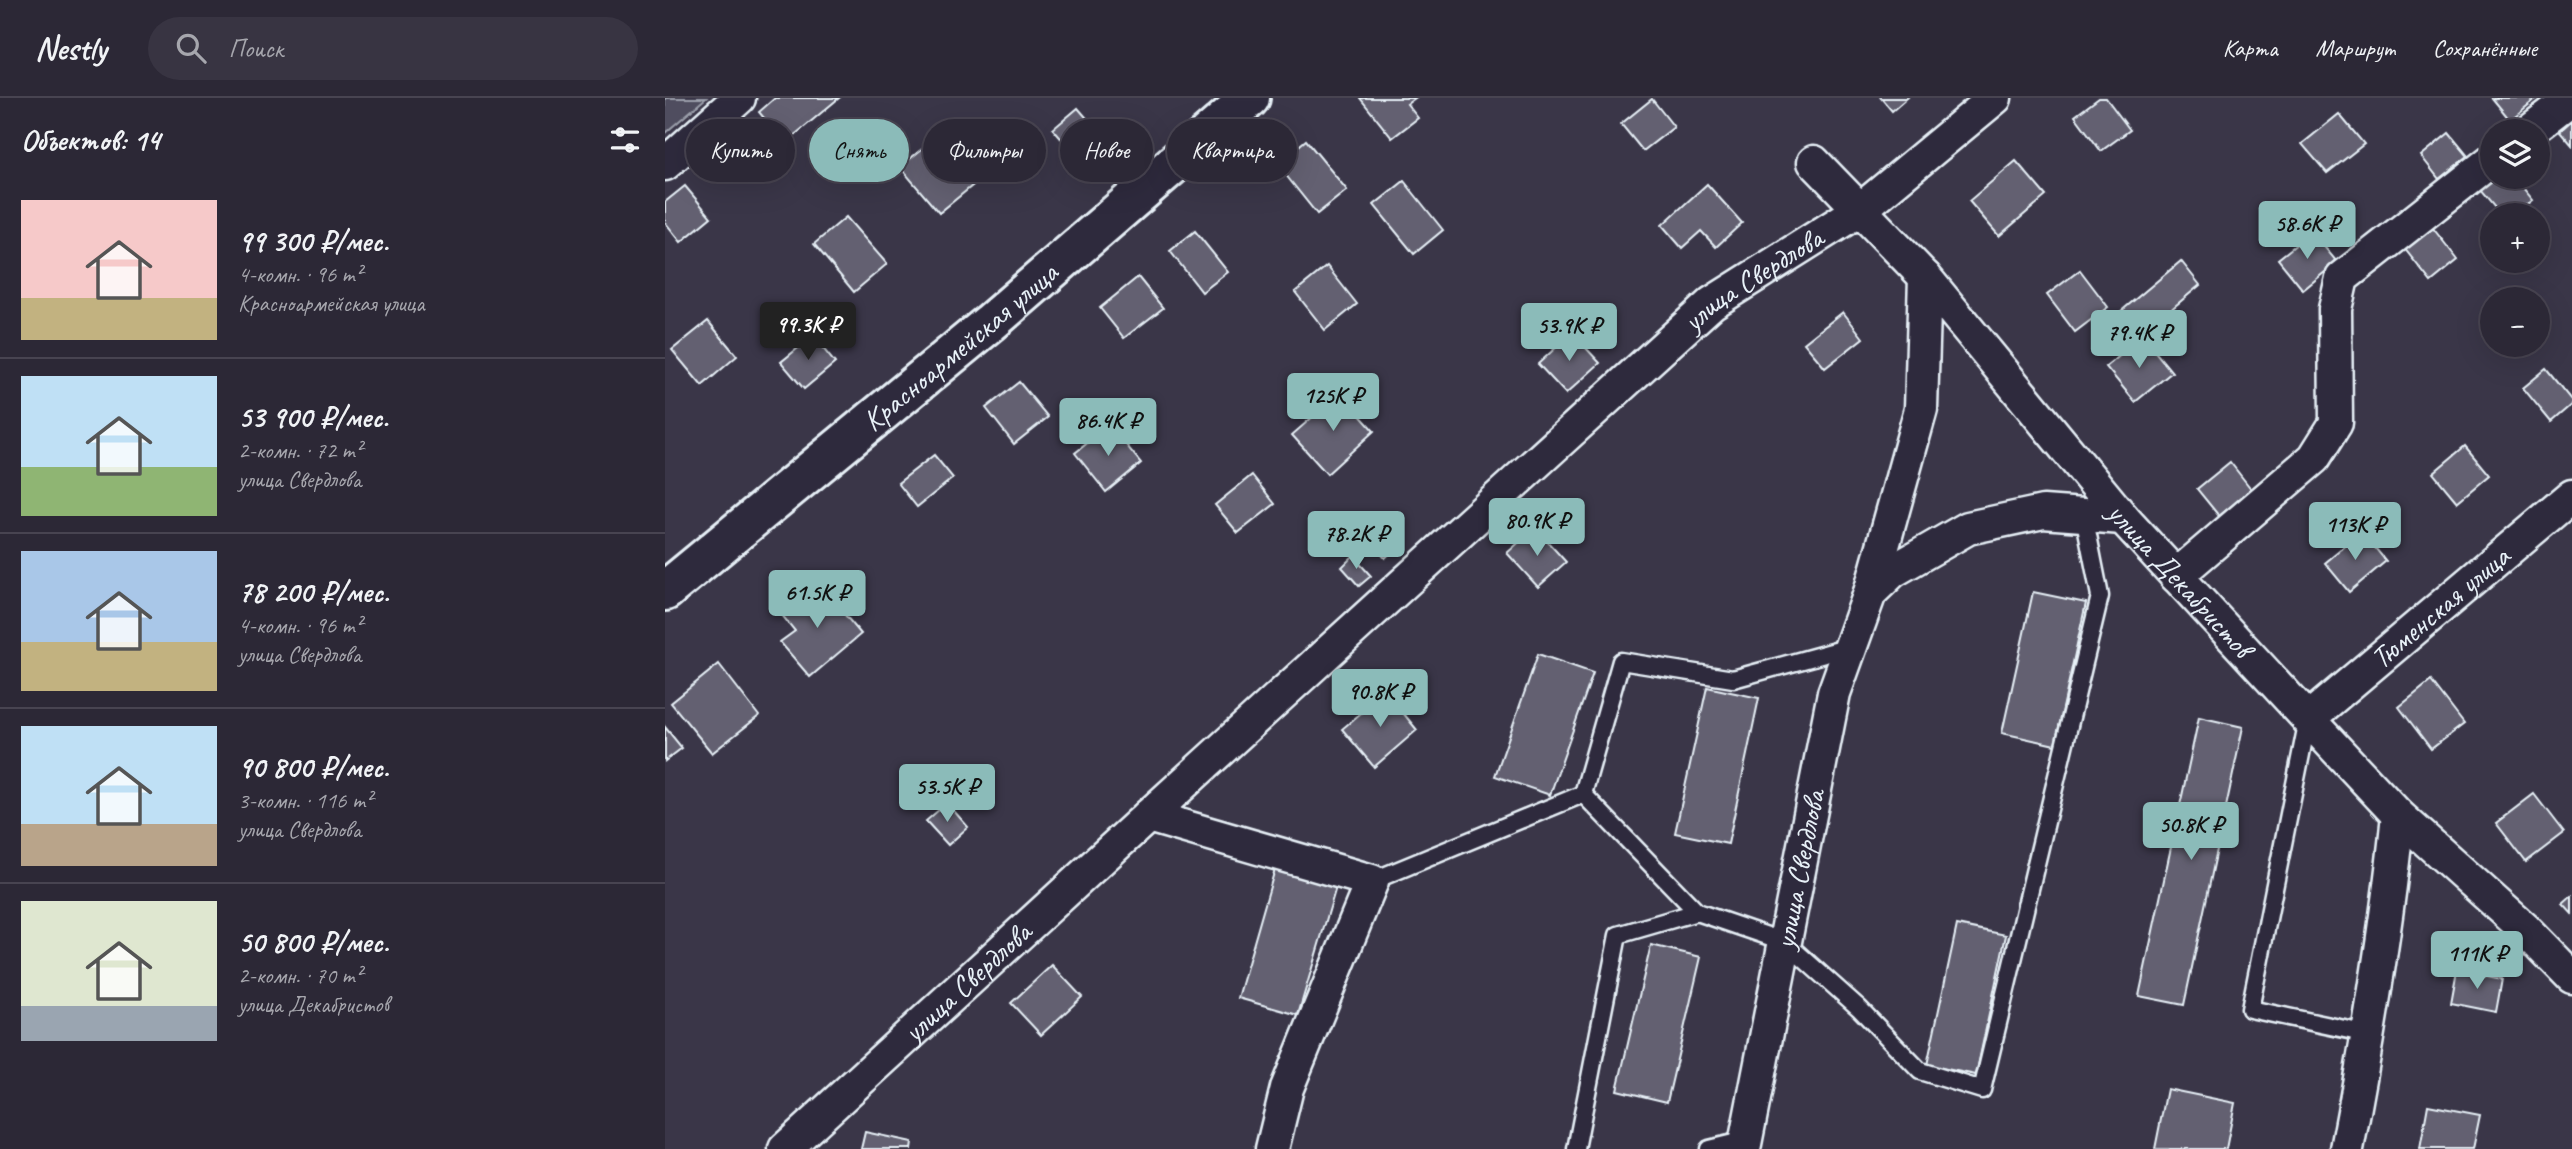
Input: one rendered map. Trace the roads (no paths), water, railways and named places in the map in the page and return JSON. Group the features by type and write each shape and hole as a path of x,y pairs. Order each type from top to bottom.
{"main road":[{"name":"Красноармейская улица","path":"665,591 990,323 1250,98"}],"street":[{"path":"665,164 739,98"},
{"name":"улица Свердлова","path":"785,1149 1712,303 1861,209 1995,98"},
{"path":"2545,119 2572,98"},
{"name":"улица Декабристов","path":"1814,162 1925,277 2123,518 2308,719 2398,815 2525,929 2572,977"},
{"path":"2176,576 2313,458 2336,423 2335,309 2342,278 2480,169"},
{"name":"улица Свердлова","path":"1745,1144 1834,693 1870,593 1921,409 1925,277"},
{"name":"Тюменская улица","path":"2308,719 2572,496"},
{"name":"улица Свердлова","path":"1870,593 1893,571 1968,528 2043,512 2123,518"},
{"path":"2347,1149 2368,1034 2398,815"},
{"path":"1148,816 1372,881 1287,1088 1272,1149"}],"lane":[{"path":"1583,793 1697,912 1785,942 1859,1008 1920,1071 1982,1090 2101,596 2084,515"},
{"path":"1583,793 1621,661 1733,679 1850,647"},
{"path":"2308,719 2250,1009 2368,1034"},
{"path":"1372,881 1583,793"},
{"path":"1576,1149 1618,935 1697,912"},
{"path":"1709,1149 1745,1144"}]}
